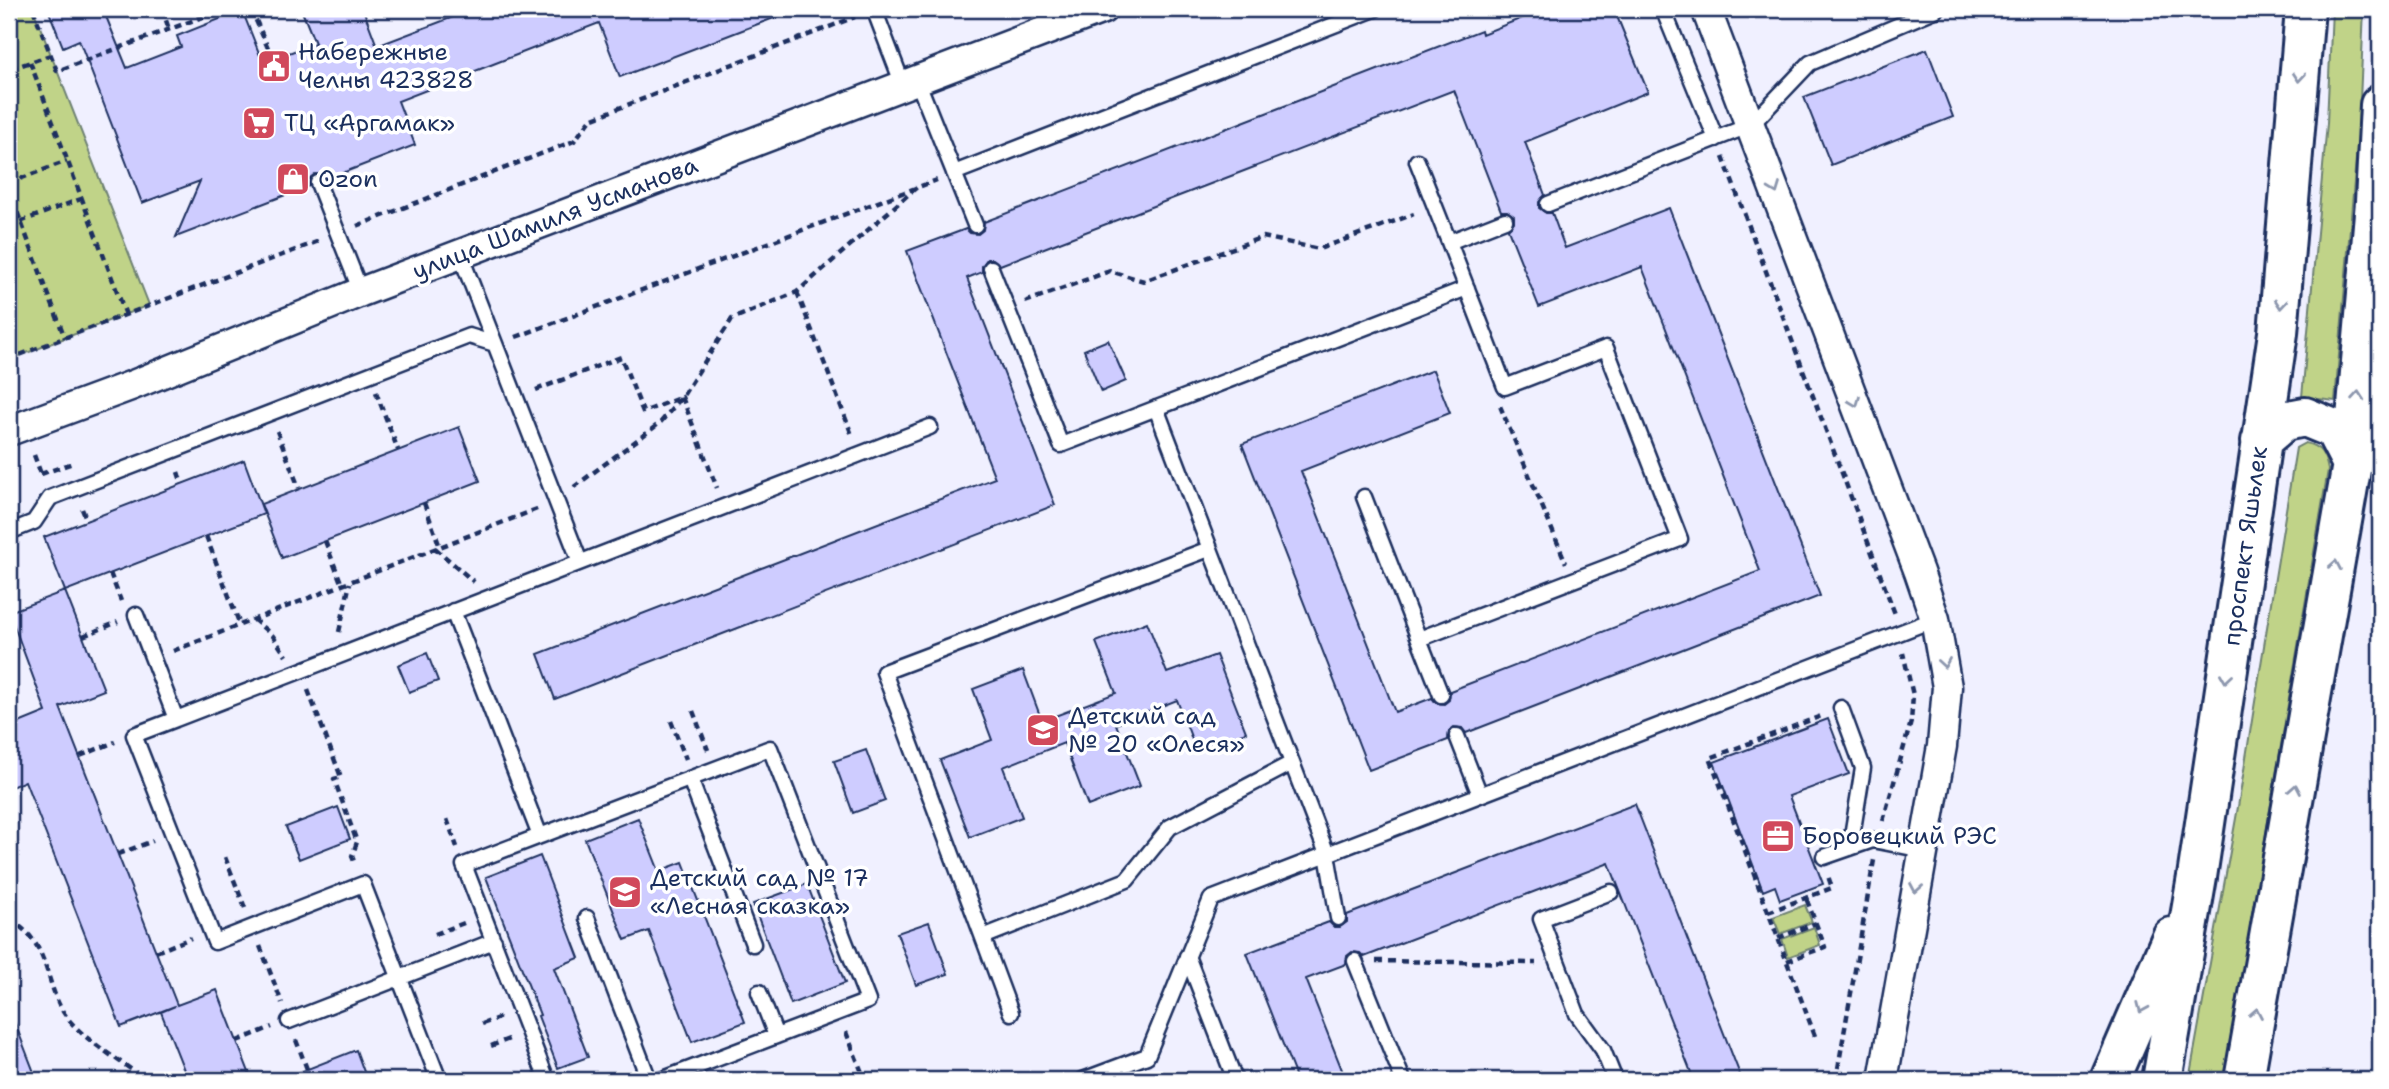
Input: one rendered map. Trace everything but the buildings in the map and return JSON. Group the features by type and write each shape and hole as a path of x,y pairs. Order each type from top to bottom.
{"main road":[{"name":"проспект Яшьлек","path":"2162,1080 2197,877 2278,332 2305,9"},
{"path":"2244,1080 2352,464 2375,202 2380,106"},
{"path":"2260,441 2284,421 2305,417 2334,429 2352,464"},
{"path":"2110,1080 2197,877"}],"street":[{"name":"улица Шамиля Усманова","path":"9,431 133,386 361,292 1103,9"},
{"path":"1706,9 1935,619 1947,687 1941,746 1883,1080"}],"lane":[{"path":"874,9 954,173 975,225"},
{"path":"954,173 1375,9"},
{"path":"1663,9 1716,139"},
{"path":"1548,204 1751,125 1810,63 1937,9"},
{"path":"1417,161 1505,387 1606,348 1680,538 1419,639"},
{"path":"318,183 361,292"},
{"path":"1449,242 1505,220"},
{"path":"460,254 580,562"},
{"path":"992,268 1060,445 1467,288"},
{"path":"9,532 34,522 50,498 469,336 495,344"},
{"path":"1156,408 1327,854 1338,918"},
{"path":"439,1080 363,884 215,942 134,735 930,427"},
{"path":"1364,497 1441,695"},
{"path":"1011,1013 884,672 1209,549"},
{"path":"453,611 540,836"},
{"path":"132,617 176,719"},
{"path":"1083,1080 1147,1056 1211,899 1935,619"},
{"path":"1841,708 1863,768 1850,848"},
{"path":"1457,736 1480,795"},
{"path":"547,1080 464,865 770,748 868,1001 661,1080"},
{"path":"983,937 1127,880 1170,827 1292,764"},
{"path":"691,778 753,944"},
{"path":"1824,857 1873,840 1923,850"},
{"path":"1611,892 1541,919 1577,1014 1603,1050 1615,1080"},
{"path":"587,918 649,1080"},
{"path":"289,1021 494,942"},
{"path":"1188,956 1235,1080"},
{"path":"1354,961 1403,1080"},
{"path":"759,992 776,1036"}],"path":[{"path":"33,9 57,71 224,9"},
{"path":"162,9 170,29"},
{"path":"251,9 268,48"},
{"path":"9,359 574,141 591,119 874,9"},
{"path":"9,104 13,81 10,68 50,55"},
{"path":"30,62 126,315"},
{"path":"1716,139 1895,615"},
{"path":"9,183 67,161"},
{"path":"495,344 954,173"},
{"path":"9,190 65,338"},
{"path":"9,226 81,199"},
{"path":"1007,308 1110,271 1144,281 1263,237 1319,249 1435,206"},
{"path":"797,292 860,454"},
{"path":"516,398 621,357 643,412 681,397 724,506"},
{"path":"369,375 398,450"},
{"path":"9,383 12,394"},
{"path":"1505,387 1500,405 1573,580"},
{"path":"270,413 299,488"},
{"path":"34,455 41,474"},
{"path":"424,503 438,547 491,597"},
{"path":"206,536 240,625"},
{"path":"325,541 342,585"},
{"path":"83,636 132,617 110,573"},
{"path":"333,658 350,582"},
{"path":"309,690 341,777 334,779 357,842 352,856 363,884"},
{"path":"1815,1036 1710,758 1841,708"},
{"path":"693,711 715,769"},
{"path":"671,721 691,778"},
{"path":"79,756 134,735"},
{"path":"447,819 464,865"},
{"path":"118,854 173,833"},
{"path":"225,857 252,927"},
{"path":"1768,912 1832,888 1826,872"},
{"path":"1787,961 1825,947 1806,898"},
{"path":"435,933 483,915"},
{"path":"9,920 16,923 36,943 62,1010 77,1029 145,1080"},
{"path":"1778,938 1816,923"},
{"path":"156,952 210,931"},
{"path":"1354,961 1558,964"},
{"path":"839,1012 865,1080"},
{"path":"237,1041 289,1021"}],"green space":[{"path":"9,9 33,9 149,305 9,360"},
{"path":"2332,9 2364,9 2359,124 2335,401 2302,397 2327,123"},
{"path":"2305,443 2315,446 2321,452 2328,470 2224,1080 2189,1080 2238,807 2296,448"},
{"path":"1805,905 1812,922 1780,934 1773,917"},
{"path":"1814,927 1820,945 1788,957 1782,939"}],"place":[{"name":"Набережные Челны 423828","path":"274,66"},
{"name":"ТЦ «Аргамак»","path":"259,123"},
{"name":"Ozon","path":"293,179"},
{"name":"Детский сад № 20 «Олеся»","path":"1043,730"},
{"name":"Боровецкий РЭС","path":"1778,836"},
{"name":"Детский сад № 17 «Лесная сказка»","path":"625,892"}]}
